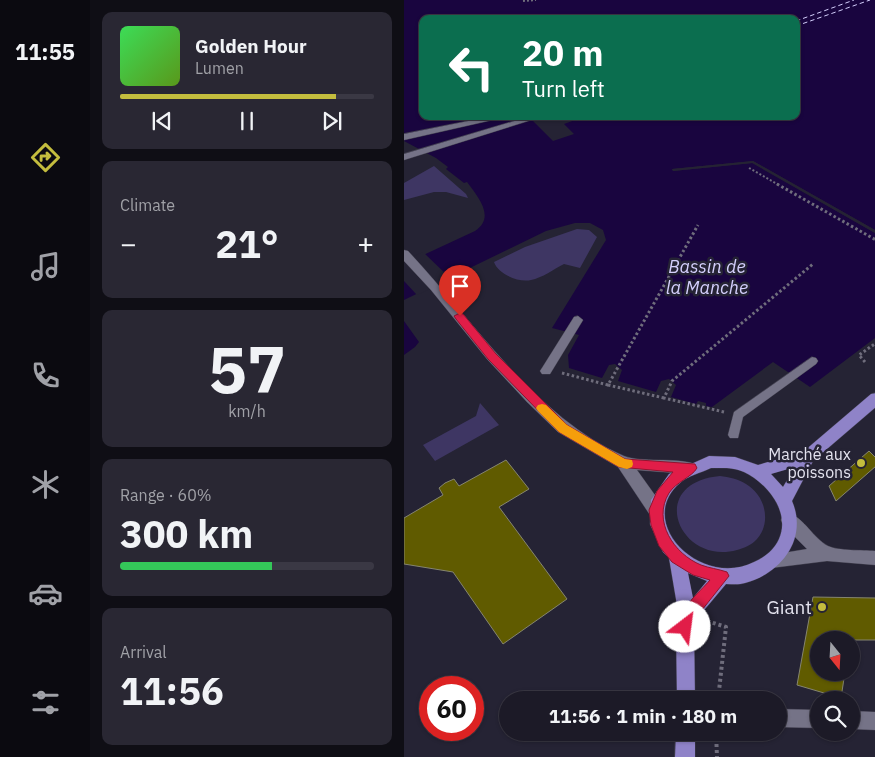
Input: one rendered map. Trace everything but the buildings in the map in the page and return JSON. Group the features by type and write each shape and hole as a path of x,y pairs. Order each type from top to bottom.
{"main road":[{"path":"404,254 435,287 492,356 563,428 623,464 656,510"},
{"path":"784,500 808,457 875,398"},
{"path":"755,472 808,457"},
{"path":"709,462 729,462 748,467 755,472 775,486 784,500 790,520 786,542 780,553 771,561 748,574 722,576 698,571 677,557 664,542 658,525 656,510 663,491 675,477 690,468 709,462"},
{"path":"623,464 690,468"},
{"path":"790,520 827,554"},
{"path":"771,561 827,554 875,558"},
{"path":"677,557 688,617"},
{"path":"686,691 685,627 688,617 722,576"},
{"path":"787,718 810,719"},
{"path":"860,720 875,721"},
{"path":"685,757 686,741"}],"lane":[{"path":"404,137 487,120"},
{"path":"404,157 527,120"},
{"path":"546,372 578,320"},
{"path":"734,434 738,415 812,361"}],"path":[{"path":"523,1 536,0"},
{"path":"749,168 875,240"},
{"path":"608,384 698,225"},
{"path":"664,398 672,381 813,264"},
{"path":"865,362 859,355 875,343"},
{"path":"546,372 563,373 738,415"},
{"path":"707,621 726,627 719,691"},
{"path":"716,741 717,757"}],"shaded area":[{"path":"434,166 466,194 468,198 446,192 434,192 404,200 404,183"},
{"path":"577,229 589,230 597,237 580,268 564,264 539,277 526,281 504,274 494,262 525,247"},
{"path":"480,403 499,425 435,461 423,445 476,416"},
{"path":"720,476 740,481 753,489 762,502 765,517 762,532 753,543 737,550 717,552 699,546 686,535 679,522 677,507 683,493 697,482"}],"water":[{"name":"Bassin de la Manche","path":"404,0 875,0 875,230 753,161 672,169 673,171 752,163 875,233 875,338 810,387 773,362 712,407 698,401 696,404 671,397 676,385 669,379 661,381 656,392 618,381 622,370 615,364 609,365 602,378 569,368 568,355 579,335 552,328 606,240 603,230 590,223 575,223 546,231 404,300 404,264 475,231 484,220 485,213 480,200 467,182 464,183 446,169 448,167 436,158 404,141"},
{"path":"404,321 419,342 404,355"}],"pier":[{"path":"532,120 575,120 564,124 574,134 553,141"},
{"path":"753,161 875,230 875,233 753,163 673,171 672,169"},
{"path":"423,252 451,279 417,295 404,281 404,261"}],"ferry route":[{"path":"800,20 854,0"},
{"path":"800,25 870,0"}],"slow traffic":[{"path":"542,408 563,428 623,464 627,464"}],"place":[{"name":"Marché aux poissons","path":"861,463"},
{"name":"Giant","path":"822,607"}],"route":[{"path":"460,316 492,356 563,428 623,464 690,468 675,477 663,491 656,510 658,525 664,542 686,565 698,571 722,576 688,617 685,627"}]}
